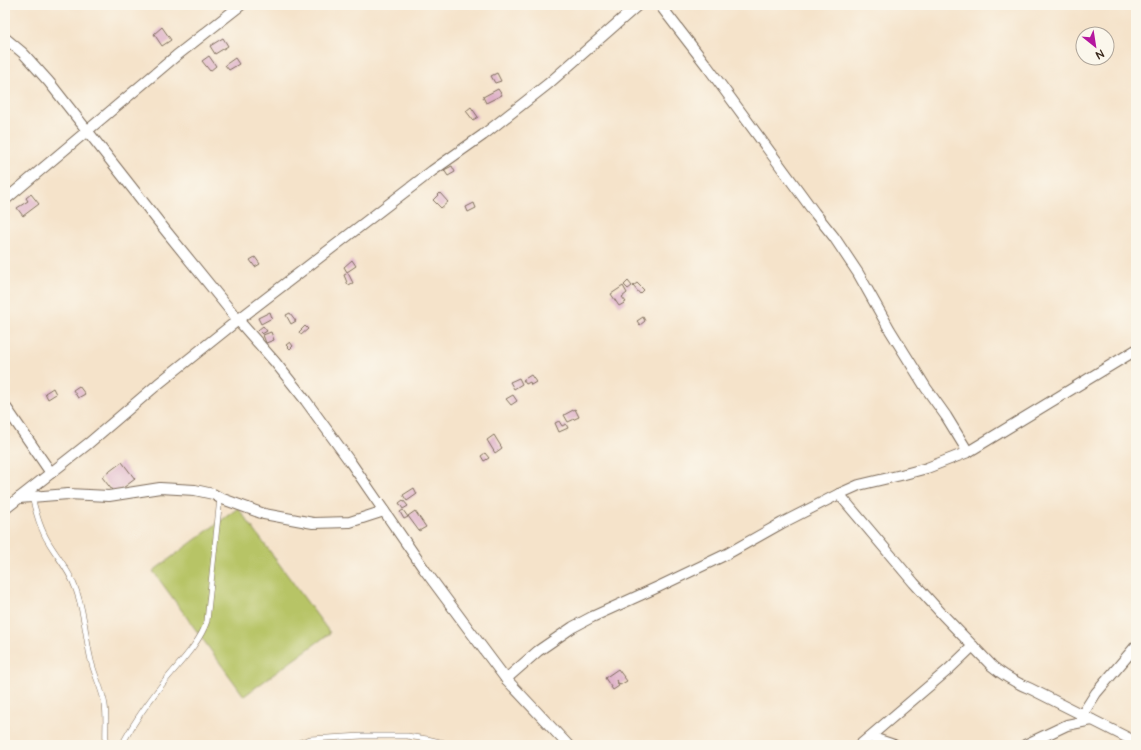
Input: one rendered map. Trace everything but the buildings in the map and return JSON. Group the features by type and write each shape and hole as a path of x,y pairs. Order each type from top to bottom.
{"street":[{"path":"5,200 176,56 240,5"},
{"path":"5,509 89,443 158,384 238,320 426,176 483,136 542,89 638,5"},
{"path":"660,5 834,237 858,273 890,330 926,388 946,416 968,452"},
{"path":"5,38 23,53 49,82 86,132 238,320 275,362 306,401 424,569 506,679 568,745"},
{"path":"506,679 538,651 573,627 592,617 658,588 727,554 782,523 859,485 927,468 968,452 1136,350"},
{"path":"5,406 51,473"},
{"path":"19,498 68,494 109,496 160,488 195,490 213,494 264,514 313,522 350,522 384,511"},
{"path":"839,494 914,583 992,666 1008,679 1136,742"},
{"path":"860,745 950,669 973,646"},
{"path":"1082,715 1103,685 1136,646"},
{"path":"1025,745 1067,725 1092,720"},
{"path":"870,737 894,745"}],"lane":[{"path":"32,497 39,521 48,542 70,574 76,588 81,606 90,658 105,706 106,745"},
{"path":"122,745 134,722 204,630 207,620 220,498"},
{"path":"292,745 310,739 339,736 407,736 453,745"}],"green space":[{"path":"238,508 330,633 244,696 153,571"}]}
